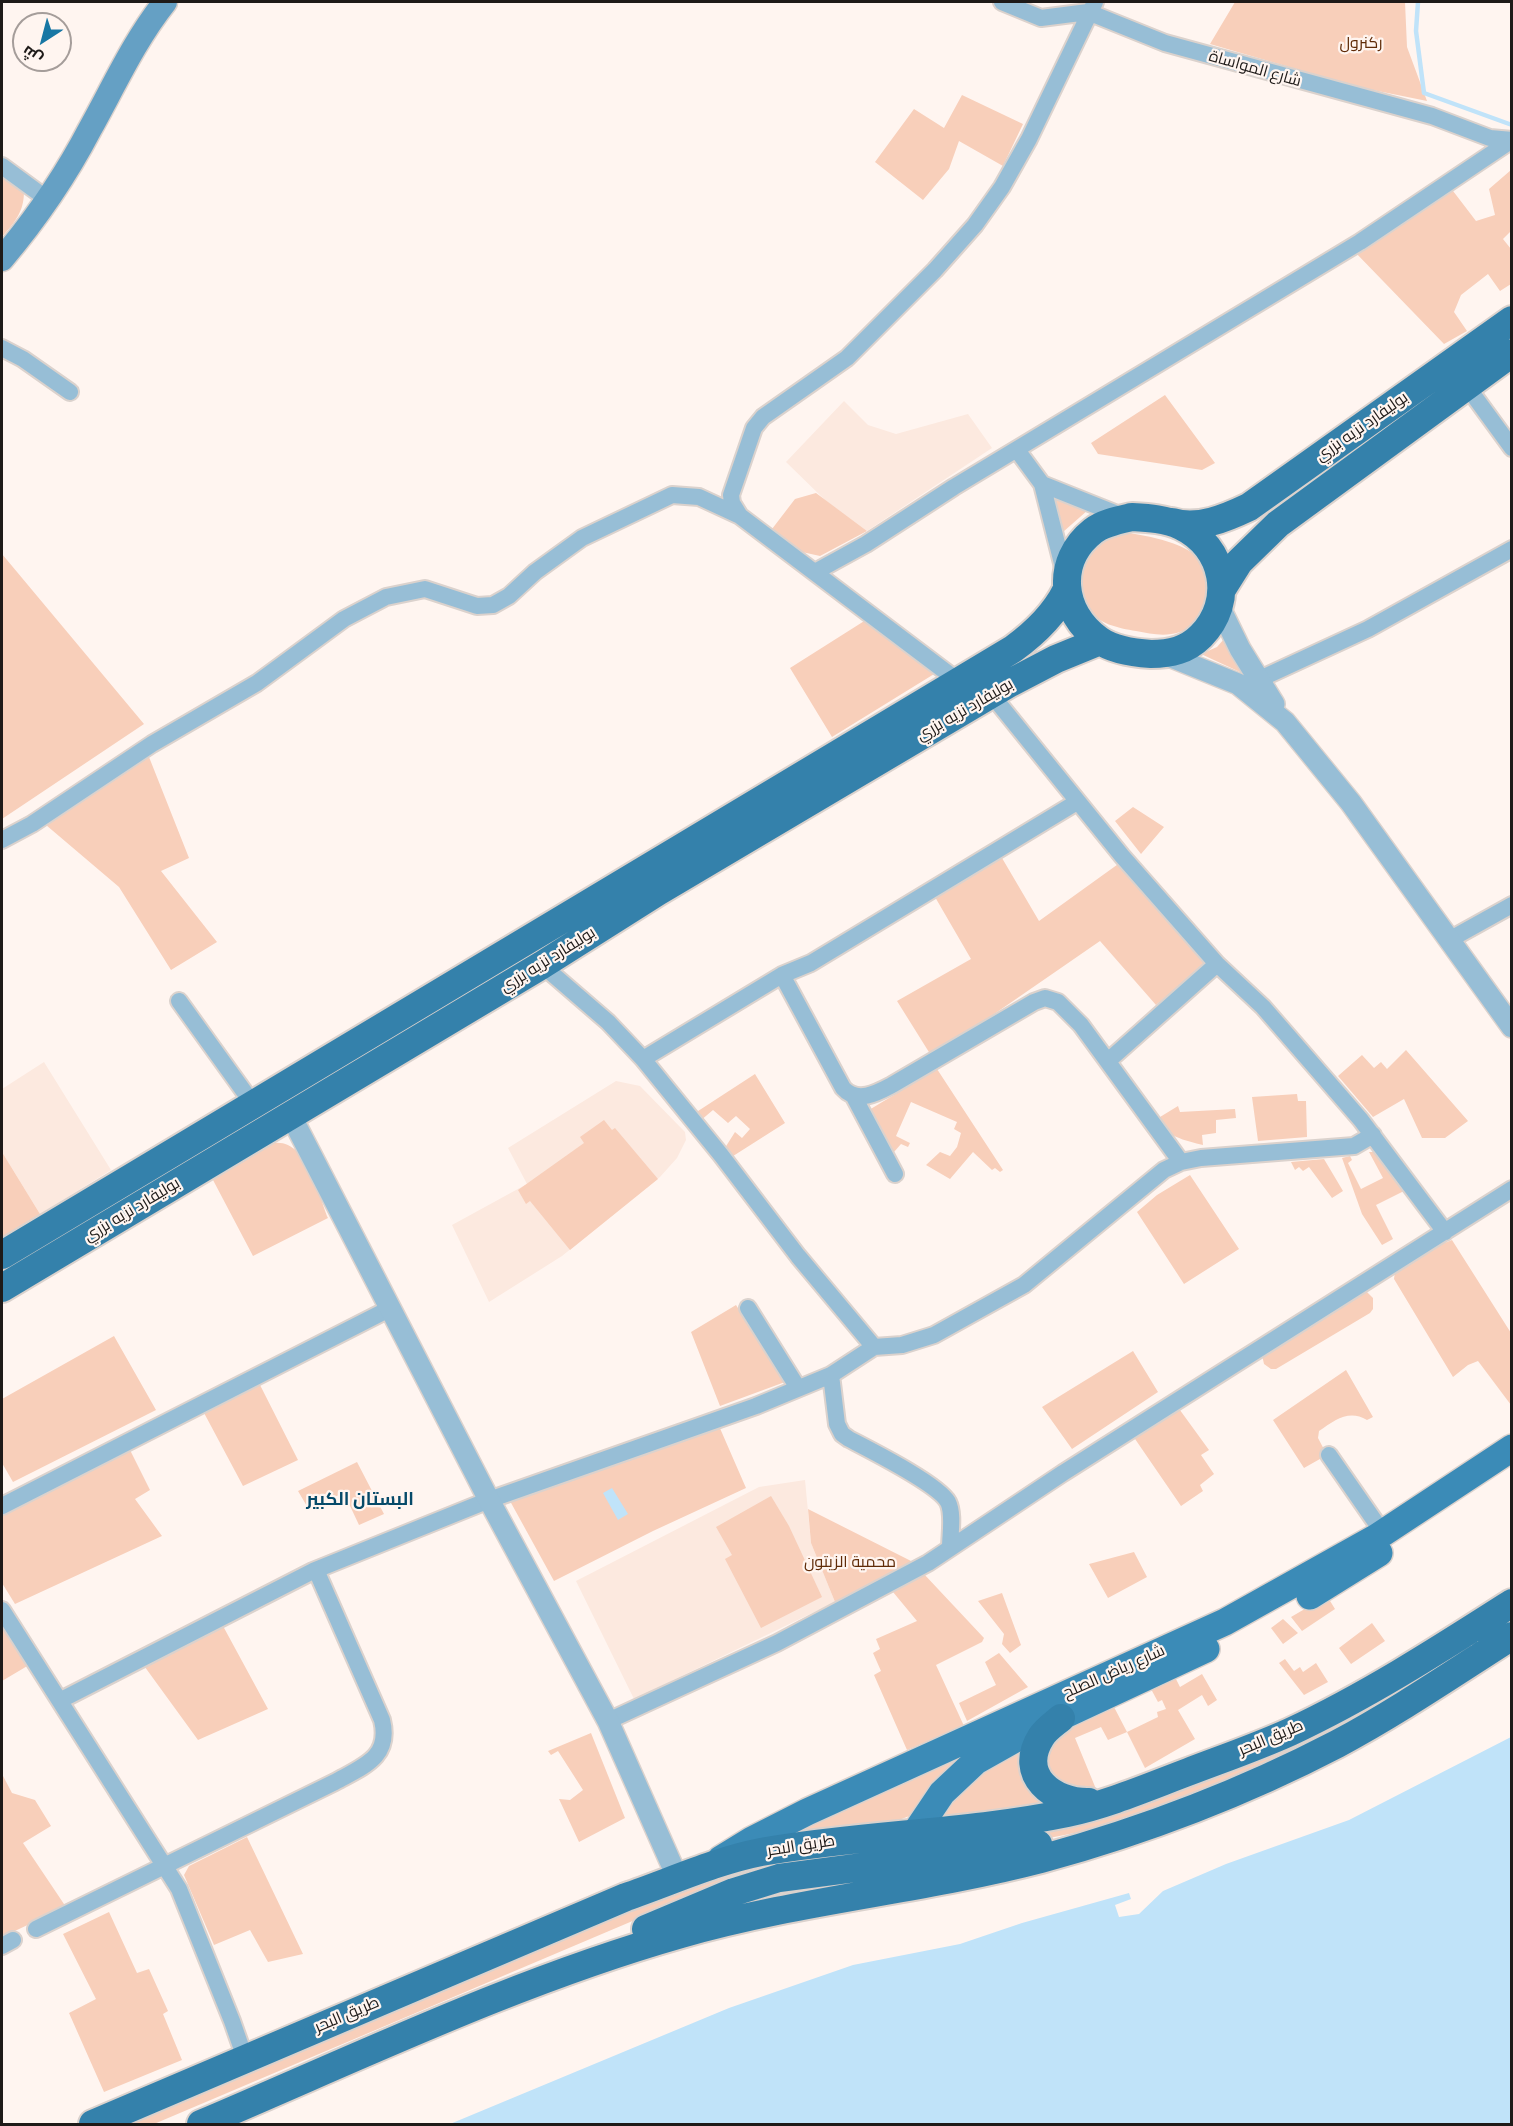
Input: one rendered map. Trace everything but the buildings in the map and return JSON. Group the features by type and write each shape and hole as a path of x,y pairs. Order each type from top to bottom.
{"highway":[{"name":"بوليفارد نزيه بزري","path":"1171,522 1185,526 1199,524 1232,515 1249,507 1512,320"},
{"name":"بوليفارد نزيه بزري","path":"1221,599 1239,562 1278,524 1512,353"},
{"path":"1132,518 1171,522 1198,537 1210,549 1217,562 1221,599 1212,624 1194,643 1181,651 1164,654 1119,649 1100,641 1085,628 1074,610 1066,584 1076,551 1095,530 1132,518"},
{"name":"بوليفارد نزيه بزري","path":"2,1255 1027,639 1059,605 1066,584"},
{"name":"بوليفارد نزيه بزري","path":"2,1288 542,965 659,891 991,694 1056,658 1100,641"},
{"name":"طريق البحر","path":"93,2124 626,1897 689,1874 760,1852 885,1852 917,1833 949,1831 1066,1813 1118,1799 1262,1744 1315,1720 1370,1691 1512,1603"},
{"name":"طريق البحر","path":"201,2124 574,1968 681,1934 782,1909 927,1884 1022,1863 1085,1846 1191,1811 1287,1768 1386,1716 1512,1636"},
{"path":"1070,1706 1041,1737 1035,1750 1035,1768 1045,1788 1056,1797 1069,1802 1118,1799"},
{"path":"938,1857 926,1854 922,1849 923,1842 949,1831"},
{"path":"574,1968 628,1936 734,1892 779,1878 813,1872 885,1852 938,1857 1014,1846 1085,1846"}],"main road":[{"path":"2,259 47,199 89,131 134,46 165,2"},
{"name":"شارع رياض الصلح","path":"917,1833 942,1793 965,1769 990,1752 1383,1533 1512,1448"},
{"name":"شارع رياض الصلح","path":"689,1874 790,1820 1070,1706 1171,1668 1301,1601 1512,1467"}],"street":[{"path":"1002,2 1025,13 1047,18 1092,7"},
{"path":"740,516 732,503 731,495 754,428 770,410 824,376 847,358 935,270 975,225 1002,188 1029,139 1092,7"},
{"name":"شارع المواساة","path":"1092,7 1149,38 1432,116 1490,138 1512,140"},
{"path":"815,572 866,544 1360,242 1512,140"},
{"path":"2,166 47,199"},
{"path":"2,348 23,359 70,392"},
{"path":"1466,385 1512,448"},
{"path":"1017,450 1042,484 1066,584"},
{"path":"1042,484 1115,515 1132,518"},
{"path":"2,840 44,817 152,744 256,683 344,619 386,597 425,590 477,606 493,605 509,596 535,572 582,538 672,495 699,497 740,516 958,681"},
{"path":"1164,654 1251,683 1368,630 1512,549"},
{"path":"1221,599 1251,683 1351,803 1512,1027"},
{"path":"991,694 1077,802 1216,964 1263,1007 1373,1135 1445,1232"},
{"path":"643,1059 782,975 820,957 1077,802"},
{"path":"1449,940 1512,905"},
{"path":"1108,1061 1216,964"},
{"path":"542,965 608,1022 643,1059 721,1155 798,1256 874,1347"},
{"path":"782,975 838,1079 852,1095 896,1174"},
{"path":"852,1095 867,1096 892,1085 1034,1002 1045,998 1064,1007 1108,1061 1181,1162"},
{"path":"179,1001 252,1104"},
{"path":"290,1114 389,1310 689,1874"},
{"path":"61,1700 316,1570 489,1500 738,1413 831,1375 874,1347 903,1345 934,1335 1023,1285 1155,1178 1181,1162 1201,1158 1354,1146 1373,1135"},
{"path":"608,1721 737,1663 842,1611 950,1548 1064,1473 1512,1189"},
{"path":"748,1308 798,1388"},
{"path":"2,1506 389,1310"},
{"path":"831,1375 837,1424 842,1434 925,1482 947,1500 951,1513 950,1548"},
{"path":"1329,1455 1383,1533"},
{"path":"36,1929 335,1782 359,1769 381,1750 385,1733 374,1696 316,1570"},
{"path":"2,1610 165,1864 194,1926 245,2058"}],"shaded area":[{"path":"844,401 868,425 896,434 968,414 992,448 867,531 826,501 786,462"},
{"path":"44,1062 111,1170 40,1214 2,1152 2,1089"},
{"path":"616,1081 640,1086 685,1132 686,1140 677,1158 660,1177 562,1256 489,1302 452,1225 527,1184 508,1148"},
{"path":"805,1480 811,1543 835,1602 634,1699 576,1581 759,1487"}],"green space":[{"name":"ركنرول","path":"1235,2 1405,2 1407,47 1427,101 1358,87 1210,44"},
{"path":"962,95 1023,124 1003,166 959,141 949,169 923,200 875,162 914,109 944,128"},
{"path":"1511,170 1511,231 1503,239 1511,249 1511,284 1500,291 1488,274 1461,295 1454,312 1467,331 1444,344 1353,250 1450,187 1476,221 1495,215 1489,189"},
{"path":"2,173 24,191 18,216 2,237"},
{"path":"1165,395 1215,463 1202,470 1098,454 1091,443"},
{"path":"816,493 867,531 820,556 802,552 772,529 795,499"},
{"path":"1051,494 1088,510 1063,532 1055,513"},
{"path":"1130,533 1177,545 1202,561 1208,573 1209,588 1200,615 1189,628 1174,634 1163,635 1129,630 1103,622 1087,608 1079,588 1081,567 1085,557 1091,548 1108,535"},
{"path":"2,554 144,724 2,819"},
{"path":"869,618 939,671 832,737 790,668"},
{"path":"1224,639 1242,673 1201,654 1217,647"},
{"path":"149,757 189,858 161,871 217,942 171,970 119,887 46,825"},
{"path":"1133,807 1164,827 1141,854 1115,821"},
{"path":"1002,858 1039,921 1121,862 1209,962 1156,1005 1100,941 932,1057 897,1001 971,959 935,897"},
{"path":"1406,1050 1468,1121 1445,1138 1422,1138 1404,1099 1373,1117 1338,1076 1362,1055 1374,1068 1381,1062 1387,1069"},
{"path":"937,1069 1003,1170 1000,1172 995,1168 992,1170 973,1152 950,1179 926,1165 940,1152 950,1156 957,1147 961,1133 954,1129 957,1122 911,1102 896,1136 910,1143 908,1147 901,1144 894,1152 869,1110"},
{"path":"755,1074 785,1123 730,1158 723,1151 735,1132 742,1138 750,1129 736,1116 728,1123 713,1110 700,1121 695,1113"},
{"path":"1297,1094 1298,1101 1306,1101 1307,1137 1258,1141 1252,1097"},
{"path":"1178,1106 1180,1112 1235,1109 1236,1118 1216,1120 1216,1133 1202,1135 1203,1145 1176,1137 1161,1123 1160,1117"},
{"path":"604,1120 612,1130 615,1128 658,1179 570,1250 530,1201 526,1204 518,1190 584,1143 580,1137"},
{"path":"273,1143 285,1144 295,1149 303,1158 310,1169 328,1218 253,1256 213,1180"},
{"path":"2,1152 40,1214 2,1237"},
{"path":"1369,1152 1383,1152 1408,1189 1376,1205 1393,1239 1382,1245 1362,1214 1342,1158 1350,1156 1352,1160 1348,1163 1361,1189 1383,1178"},
{"path":"1324,1159 1343,1191 1332,1198 1309,1167 1303,1171 1299,1167 1295,1170 1291,1162"},
{"path":"1190,1175 1239,1249 1184,1284 1137,1212 1157,1195"},
{"path":"1452,1240 1511,1333 1511,1405 1478,1361 1468,1365 1453,1377 1394,1279 1395,1271 1427,1250"},
{"path":"1362,1292 1367,1292 1373,1298 1373,1309 1370,1313 1276,1369 1271,1369 1264,1364 1262,1355"},
{"path":"736,1305 785,1382 720,1406 691,1332"},
{"path":"114,1336 156,1410 13,1482 2,1463 2,1399"},
{"path":"1133,1351 1158,1392 1072,1449 1042,1407"},
{"path":"1346,1370 1373,1417 1367,1420 1354,1416 1342,1417 1319,1431 1318,1438 1327,1455 1304,1468 1273,1420"},
{"path":"259,1383 298,1460 243,1486 203,1411"},
{"path":"1177,1406 1209,1450 1201,1455 1214,1474 1200,1485 1203,1491 1181,1506 1133,1436"},
{"path":"719,1426 746,1488 653,1531 554,1581 510,1501"},
{"path":"130,1450 150,1490 135,1499 162,1536 15,1604 2,1583 2,1512"},
{"path":"357,1462 384,1514 359,1525 344,1493 308,1508 298,1491"},
{"path":"771,1496 789,1526 822,1597 761,1628 725,1559 732,1555 716,1527"},
{"name":"محمية الزيتون","path":"808,1509 917,1564 835,1602 811,1543"},
{"path":"1134,1552 1147,1577 1108,1598 1089,1564"},
{"path":"923,1573 984,1638 982,1642 936,1665 964,1726 907,1750 874,1675 881,1671 873,1653 880,1649 876,1639 917,1621 893,1592"},
{"path":"1002,1593 1021,1645 1010,1653 1002,1644 1004,1634 978,1601"},
{"path":"1327,1596 1335,1609 1302,1631 1291,1617"},
{"path":"1511,1610 1511,1625 1311,1747 1151,1813 1090,1830 1039,1840 928,1844 1113,1810"},
{"path":"1283,1619 1298,1633 1283,1644 1271,1628"},
{"path":"2,1622 29,1665 2,1681"},
{"path":"1372,1623 1385,1641 1351,1664 1339,1648"},
{"path":"223,1626 268,1709 198,1740 142,1663"},
{"path":"999,1653 1028,1687 967,1721 959,1703 996,1685 985,1662"},
{"path":"1285,1659 1294,1671 1300,1667 1303,1672 1316,1663 1328,1682 1304,1695 1279,1663"},
{"path":"1202,1674 1217,1700 1208,1706 1202,1695 1178,1710 1195,1739 1145,1768 1127,1732 1158,1717 1157,1712 1166,1709 1162,1700 1158,1702 1151,1689 1175,1677 1180,1687"},
{"path":"1114,1707 1127,1732 1108,1740 1101,1727 1075,1738 1096,1789 1073,1791 1047,1772 1050,1733"},
{"path":"591,1733 625,1818 579,1842 559,1799 570,1800 583,1790 558,1751 551,1755 548,1751"},
{"path":"1025,1740 1049,1803 942,1816 945,1802"},
{"path":"989,1742 917,1813 894,1822 758,1848"},
{"path":"2,1774 12,1793 35,1800 51,1826 23,1843 66,1907 2,1937"},
{"path":"247,1837 303,1954 268,1962 250,1930 214,1945 184,1875 189,1866"},
{"path":"890,1847 708,1889 154,2124 124,2124 562,1937 736,1867"},
{"path":"109,1912 137,1973 149,1969 168,2011 163,2014 182,2060 104,2092 69,2013 96,1999 63,1934"}],"water":[{"path":"612,1488 628,1514 618,1520 603,1493"},
{"path":"1511,1737 1511,2124 450,2124 729,2008 853,1965 960,1944 1022,1923 1129,1893 1131,1899 1115,1905 1119,1917 1139,1914 1163,1891 1226,1864 1349,1820"}],"waterway":[{"path":"1418,2 1416,31 1424,93 1512,125"}],"district":[{"name":"البستان الكبير","path":"360,1500"}]}
